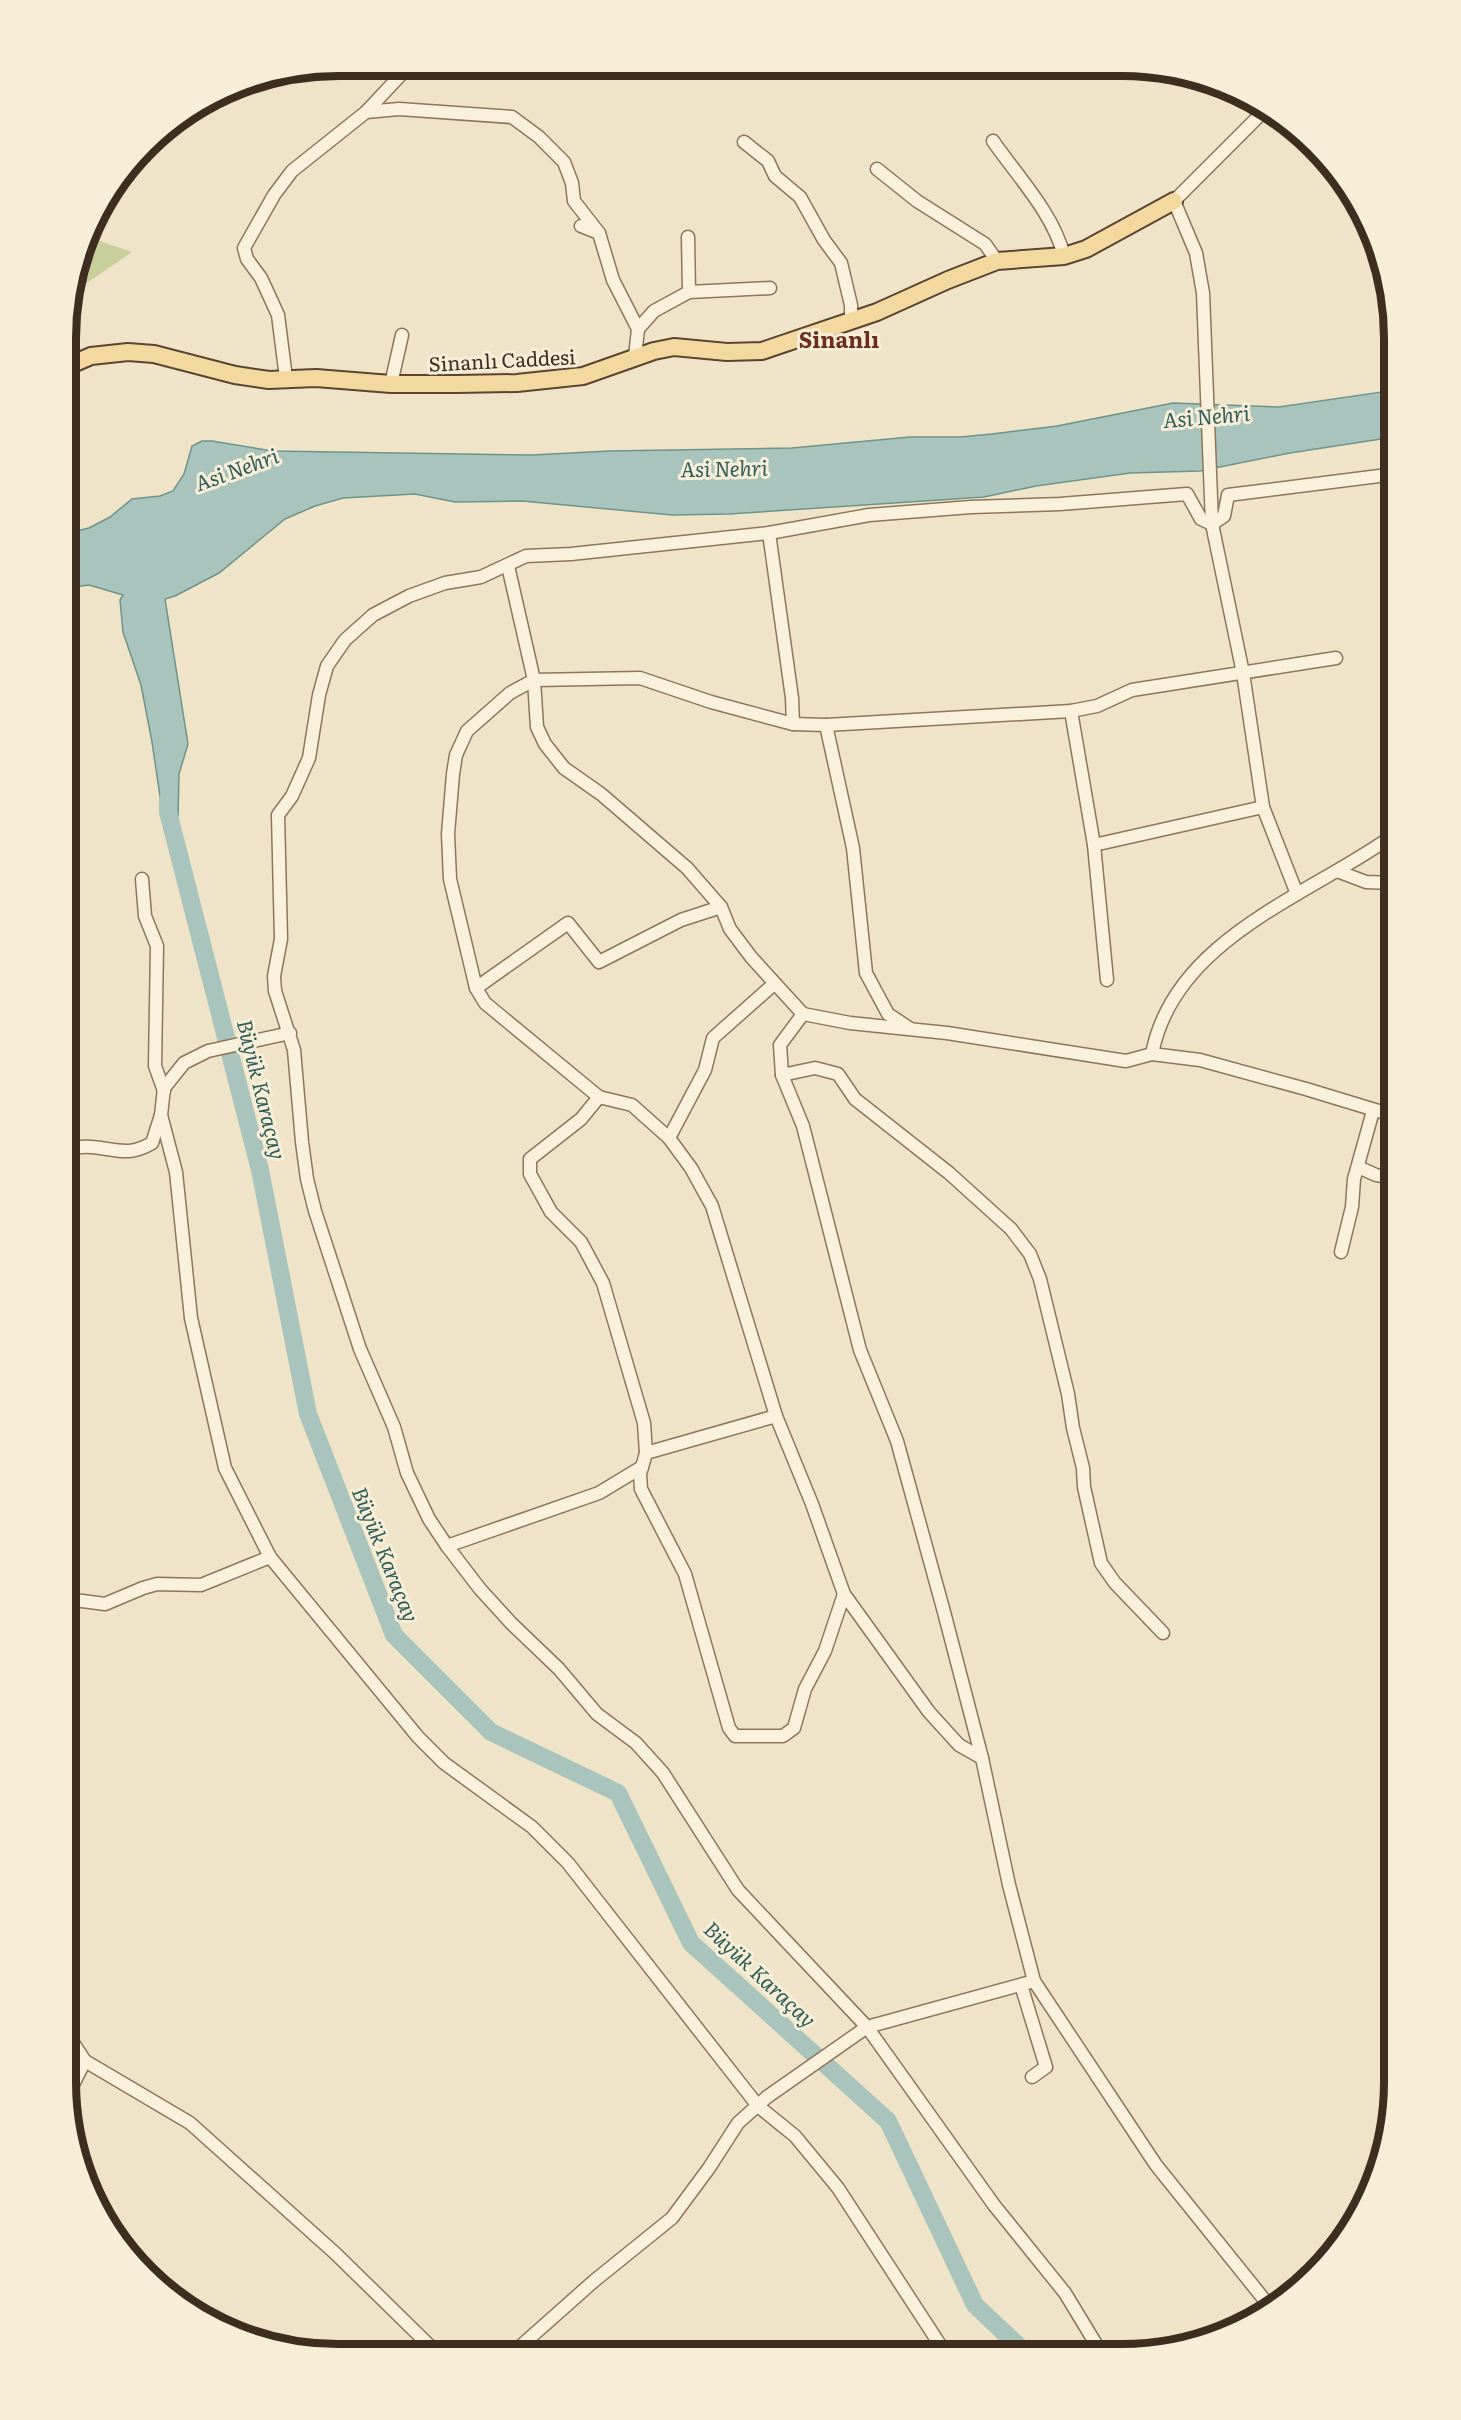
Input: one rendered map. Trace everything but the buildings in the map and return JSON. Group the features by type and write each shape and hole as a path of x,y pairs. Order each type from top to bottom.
{"main road":[{"name":"Sinanlı Caddesi","path":"76,363 92,356 128,352 154,354 235,375 269,380 316,378 391,384 497,384 583,376 654,351 674,348 727,352 762,351 851,322 997,261 1064,256 1086,249 1174,201"}],"street":[{"path":"286,378 278,315 261,278 247,259 244,248 274,195 292,171 366,112 400,76"},
{"path":"366,112 399,109 512,117 539,136 564,162 572,183 574,201 599,233 613,280 638,329 635,357"},
{"name":"Sinanlı Caddesi","path":"1174,201 1259,116"},
{"path":"993,141 1045,213 1064,256"},
{"path":"744,142 768,161 776,176 800,198 824,240 841,263 851,305 851,322"},
{"path":"877,169 917,201 985,243 997,261"},
{"path":"1174,201 1196,253 1203,293 1212,524 1243,673 1263,807 1297,894"},
{"path":"581,226 599,233"},
{"path":"688,237 688,292"},
{"path":"638,329 654,311 688,292 770,288"},
{"path":"391,384 402,335"},
{"path":"1212,524 1224,516 1228,495 1384,475"},
{"path":"1096,2344 1065,2293 994,2205 867,2027 738,1890 663,1773 636,1743 597,1714 559,1669 511,1623 480,1589 429,1519 407,1473 394,1427 360,1348 315,1211 307,1179 294,1050 275,991 274,976 281,939 278,815 292,796 309,758 319,695 327,666 345,640 373,615 409,596 445,583 481,577 526,556 571,554 769,533 869,515 1187,494 1201,519 1212,524"},
{"path":"769,533 792,698 793,724"},
{"path":"508,566 534,680 537,727 545,744 564,768 601,794 687,868 721,908 730,929 774,984 803,1014 850,1023 909,1028 1126,1061 1152,1054 1200,1060 1384,1114"},
{"path":"982,1758 959,1745 929,1712 844,1594 812,1504 776,1416 712,1206 691,1168 669,1138 632,1105 599,1097 485,1003 476,988 450,879 448,834 456,755 468,731 510,693 534,680 640,678 711,702 793,724 826,725 1071,711 1097,706 1132,690 1336,658"},
{"path":"1071,711 1094,845 1107,980"},
{"path":"826,725 853,848 866,973 888,1014 909,1028"},
{"path":"1094,845 1263,807"},
{"path":"1152,1054 1156,1034 1170,1004 1197,966 1240,931 1384,842"},
{"path":"1337,871 1366,882 1384,883"},
{"path":"76,1148 90,1147 119,1153 140,1149 152,1143 161,1115 164,1090 155,1066 157,946 145,916 142,879"},
{"path":"476,988 568,922 599,962 681,920 721,908"},
{"path":"669,1138 705,1070 713,1038 774,984"},
{"path":"803,1014 780,1045 782,1075 803,1126 860,1350 897,1441 982,1758 1009,1885 1034,1981 1155,2165 1265,2301"},
{"path":"164,1090 184,1063 208,1051 252,1040 290,1034"},
{"path":"782,1075 815,1068 838,1074 855,1099 949,1173 1011,1229 1030,1254 1040,1279 1068,1394 1073,1428 1083,1468 1084,1487 1101,1563 1115,1583 1163,1633"},
{"path":"599,1097 582,1119 530,1159 530,1174 551,1212 581,1242 603,1283 644,1423 646,1453 640,1474 641,1489 685,1574 729,1728 735,1736 783,1736 794,1728 805,1689 825,1651 844,1594"},
{"path":"1341,1252 1348,1229 1358,1167 1373,1111"},
{"path":"161,1115 176,1172 191,1318 225,1468 270,1557 418,1737 444,1763 532,1827 568,1863 762,2102 795,2136 838,2188 939,2344"},
{"path":"1358,1167 1384,1177"},
{"path":"646,1453 776,1416"},
{"path":"447,1546 599,1493 642,1467"},
{"path":"76,1600 105,1604 157,1584 201,1584 270,1557"},
{"path":"523,2344 594,2281 672,2218 738,2123 762,2102 854,2036 867,2027 1034,1981"},
{"path":"1021,1985 1046,2067 1032,2077"},
{"path":"76,2047 85,2061 190,2123 336,2254 428,2344"},
{"path":"76,2078 85,2061"}],"green space":[{"path":"95,240 132,252 82,286"}],"water":[{"name":"Asi Nehri","path":"1384,392 1384,439 1290,453 1200,471 1130,473 1036,486 984,497 729,514 672,515 522,501 455,502 415,494 343,498 315,506 285,519 219,573 165,599 188,744 179,774 178,818 171,823 164,824 141,685 123,632 120,600 123,595 89,585 76,587 76,531 89,528 110,517 132,499 160,496 173,491 184,474 192,446 202,441 272,451 532,455 609,451 792,448 910,437 960,437 992,434 1057,426 1173,403 1279,407"}],"waterway":[{"name":"Büyük Karaçay","path":"168,799 168,812 260,1170 308,1414 394,1635 491,1732 618,1793 691,1943 888,2121 975,2305 1016,2344"}],"district":[{"name":"Sinanlı","path":"839,338"}]}
